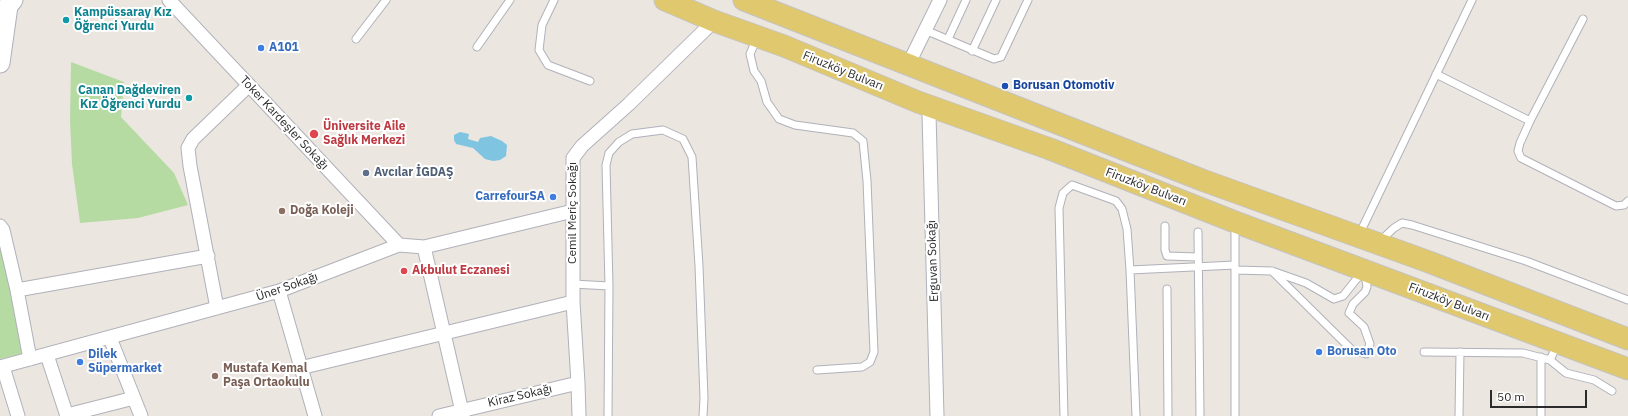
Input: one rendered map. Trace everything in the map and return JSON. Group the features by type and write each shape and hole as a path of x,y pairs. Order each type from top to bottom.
{"main road":[{"name":"Firuzköy Bulvarı","path":"665,0 714,22 784,46 931,106 1050,149 1235,222 1364,269 1554,352 1628,369"},
{"path":"744,0 1202,180 1462,275 1628,339"},
{"path":"0,63 1,40 9,2"},
{"path":"784,46 813,46 879,70 890,71 908,65"},
{"path":"931,106 957,99 972,102 1025,123 1040,126 1064,126"},
{"path":"1364,269 1373,259 1377,257 1433,273 1462,275"}],"street":[{"name":"Toker Kardeşler Sokağı","path":"169,0 399,245"},
{"path":"908,65 940,0"},
{"name":"Cemil Meriç Sokağı","path":"579,416 573,302 573,158 582,146 629,104 714,22"},
{"path":"217,308 190,166 188,148 193,139 249,85"},
{"name":"Erguvan Sokağı","path":"931,106 929,114 938,416"},
{"name":"Üner Sokağı","path":"1,367 279,291 399,245 424,247 573,211"},
{"path":"0,226 3,230 17,290 30,359"},
{"path":"424,247 462,413"},
{"path":"17,290 208,256"},
{"path":"279,291 315,416"},
{"path":"300,368 573,302"},
{"path":"110,338 141,416"},
{"path":"47,355 67,416 134,398"},
{"path":"1,367 18,416"},
{"name":"Kiraz Sokağı","path":"439,416 462,413 578,383"}],"lane":[{"path":"356,39 386,0"},
{"path":"477,47 510,0"},
{"path":"554,0 542,26 539,50 548,65 590,81"},
{"path":"948,39 966,0"},
{"path":"972,51 996,0"},
{"path":"925,30 994,59 1000,57 1028,0"},
{"path":"1358,237 1472,0"},
{"path":"1583,19 1530,121 1518,151 1521,158 1616,206 1624,205 1628,201"},
{"path":"757,37 750,54 754,71 761,81 768,102 779,119 795,125 853,133 863,141 867,189 874,352 870,362 862,367 817,370"},
{"path":"1436,74 1530,121"},
{"path":"608,416 609,286 606,165 609,153 619,142 632,134 663,130 683,139 692,157 700,266 704,398 703,416"},
{"path":"1064,416 1059,208 1063,193 1072,184 1116,201 1122,209 1126,229 1130,270 1136,416"},
{"path":"1234,416 1235,222"},
{"path":"1378,244 1394,228 1402,223 1412,225 1526,261 1628,300"},
{"path":"1165,226 1165,250 1167,256 1198,257"},
{"path":"1198,232 1200,416"},
{"path":"1130,270 1198,267 1272,271 1306,283 1334,300 1343,296 1364,269"},
{"path":"1272,271 1352,350 1366,354 1370,344 1364,328 1348,313 1353,304 1365,292 1367,287 1364,269"},
{"path":"573,284 609,286"},
{"path":"1167,289 1168,416"},
{"path":"1424,352 1523,353 1541,357 1554,352 1566,373 1594,380 1612,391"},
{"path":"1459,416 1460,352"},
{"path":"1541,357 1541,416"}],"green space":[{"path":"71,62 124,82 121,117 174,173 188,205 138,218 80,223 72,164 70,120"},
{"path":"0,241 2,243 22,350 21,354 0,359"}],"water":[{"path":"460,132 469,134 468,139 478,142 480,138 491,136 502,141 507,145 506,156 500,160 493,161 485,159 473,148 456,144 454,135"}],"place":[{"name":"Kampüssaray Kız Öğrenci Yurdu","path":"66,20"},
{"name":"A101","path":"261,48"},
{"name":"Borusan Otomotiv","path":"1005,86"},
{"name":"Canan Dağdeviren Kız Öğrenci Yurdu","path":"189,98"},
{"name":"Üniversite Aile Sağlık Merkezi","path":"314,134"},
{"name":"Avcılar İGDAŞ","path":"366,173"},
{"name":"CarrefourSA","path":"553,197"},
{"name":"Doğa Koleji","path":"282,211"},
{"name":"Akbulut Eczanesi","path":"404,271"},
{"name":"Borusan Oto","path":"1319,352"},
{"name":"Dilek Süpermarket","path":"80,362"},
{"name":"Mustafa Kemal Paşa Ortaokulu","path":"215,376"}]}
